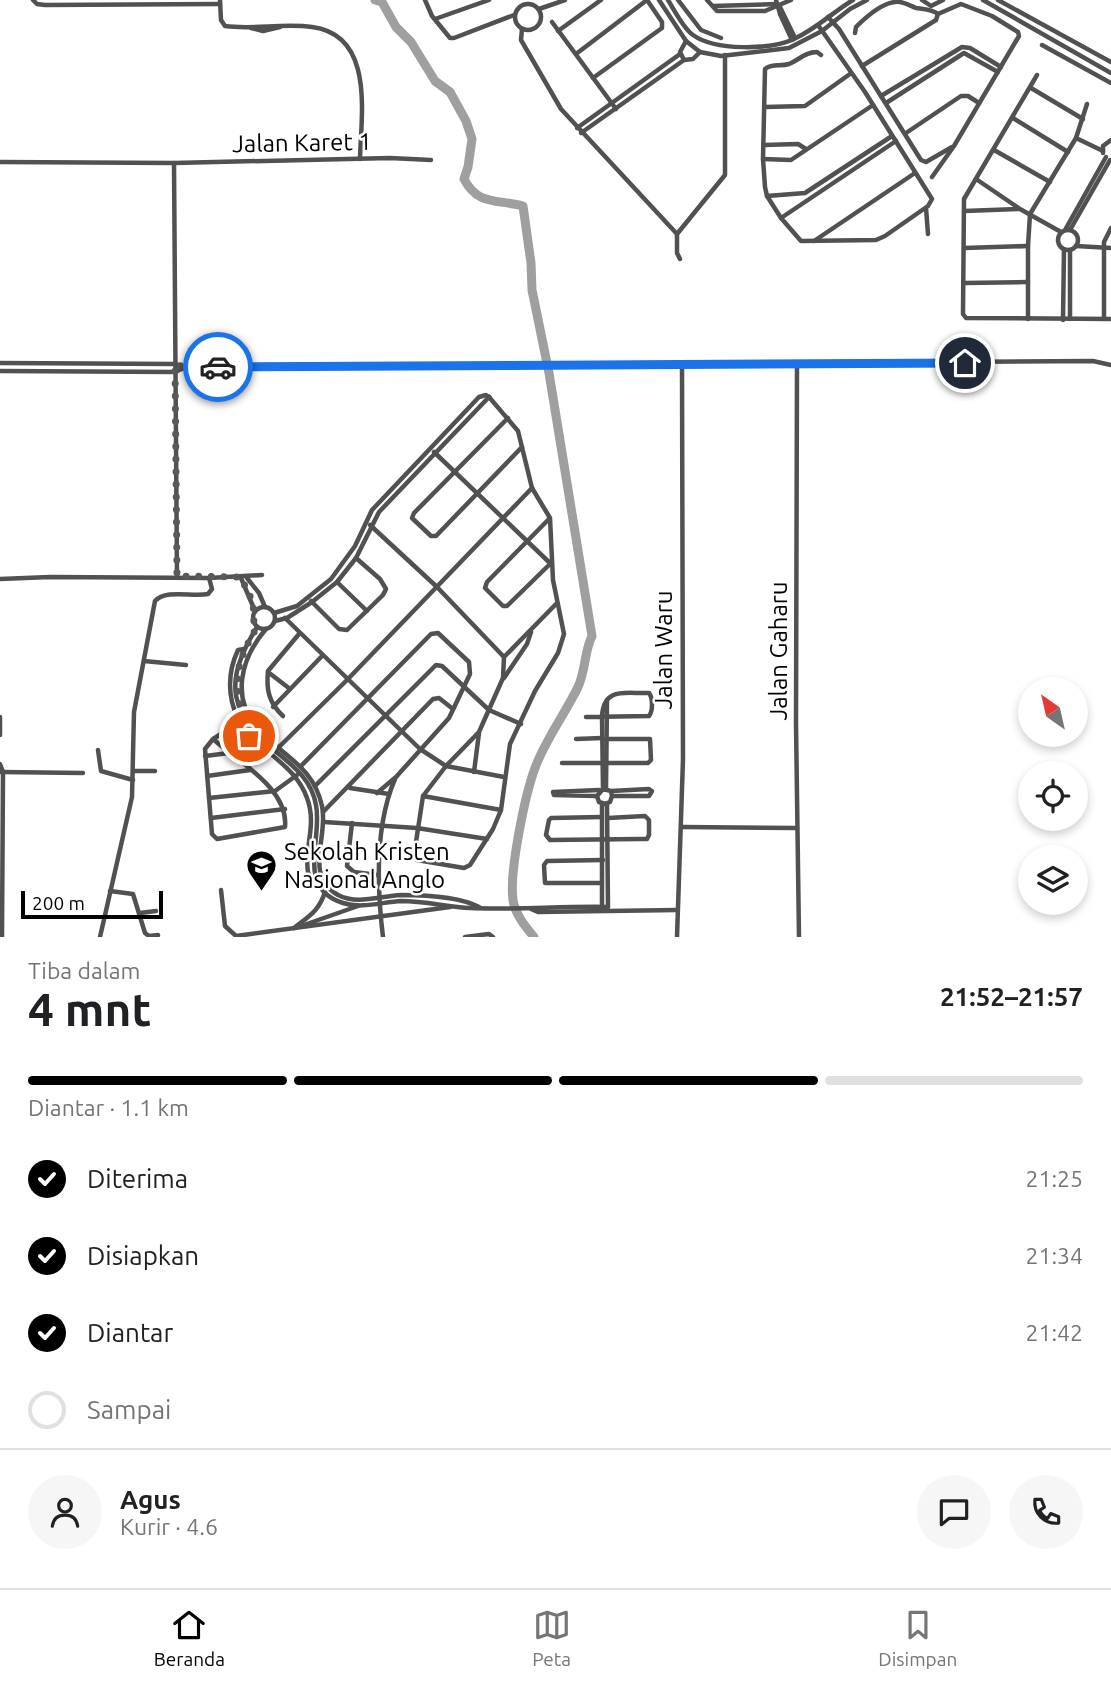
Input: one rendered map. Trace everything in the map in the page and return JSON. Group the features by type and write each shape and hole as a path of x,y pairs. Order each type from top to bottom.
{"street":[{"path":"33,0 37,4 46,5 220,2 221,20 225,26 320,29 341,41 358,63 361,80 360,159"},
{"path":"46,5 51,0"},
{"path":"425,0 450,38 514,15"},
{"path":"435,19 489,0"},
{"path":"536,5 541,20 538,26 522,29 515,21 514,15 519,6 565,0"},
{"path":"558,31 601,0"},
{"path":"576,54 647,0 663,26 593,78"},
{"path":"659,0 686,41 700,52 724,55 789,48 822,31 850,9 867,0"},
{"path":"668,0 691,34 706,42 735,46 765,46 794,39 853,0"},
{"path":"678,0 701,30 721,38"},
{"path":"707,0 718,11 765,11 777,2 791,0"},
{"path":"922,0 931,6 943,0"},
{"path":"983,0 1111,73"},
{"path":"998,0 1111,62"},
{"path":"777,2 784,12 794,39"},
{"path":"855,33 861,22 890,2 900,2 938,14"},
{"path":"862,66 936,20 938,14 961,4 992,16 1018,32 1019,36 954,146 932,177"},
{"path":"828,17 834,22 921,160 926,162 954,146"},
{"path":"552,22 616,108"},
{"path":"818,25 931,196 932,201 926,207 880,238 812,242 797,239 767,196 763,159 766,66 786,65 810,52 821,55"},
{"path":"522,29 521,40 561,109 677,234"},
{"path":"577,128 680,54 686,41"},
{"path":"1042,46 1111,83"},
{"path":"964,50 999,69"},
{"path":"881,96 964,50"},
{"path":"886,103 964,50"},
{"path":"581,133 684,60 693,59 700,52"},
{"path":"680,54 684,60"},
{"path":"680,259 677,253 677,234 725,175 724,55"},
{"path":"765,107 805,106 850,74"},
{"path":"1037,75 965,195 964,316 1111,319"},
{"path":"1031,88 1083,118"},
{"path":"905,133 961,96 968,96 979,103"},
{"path":"1028,318 1030,214 1076,138 1087,104"},
{"path":"763,159 791,160 873,105"},
{"path":"1013,118 1068,152"},
{"path":"1070,320 1067,250 1057,240 1109,159 1103,151 1076,138"},
{"path":"767,196 805,193 894,139"},
{"path":"781,218 894,139"},
{"path":"1103,151 1106,143 1111,140"},
{"path":"764,145 798,144 806,149"},
{"path":"994,150 1050,182"},
{"name":"Jalan Karet 1","path":"0,162 431,160"},
{"path":"174,163 177,576"},
{"path":"812,242 915,173"},
{"path":"976,179 1020,209 1078,238 1076,246"},
{"path":"805,193 807,201"},
{"path":"926,207 928,234"},
{"path":"964,211 1020,209"},
{"path":"1104,319 1103,248 1111,228"},
{"path":"964,248 1028,246"},
{"path":"1067,250 1076,246 1111,248"},
{"path":"1063,320 1067,250"},
{"path":"964,283 1028,282"},
{"path":"1104,283 1111,283"},
{"path":"0,363 175,364 184,367 1093,361 1111,365"},
{"name":"Jalan Waru","path":"677,937 682,827 682,364"},
{"name":"Jalan Gaharu","path":"797,364 799,937"},
{"path":"0,371 175,372 184,367"},
{"path":"274,613 310,600 331,579 347,560 372,510 489,397 517,431 532,488 550,518 551,564 563,640 534,691 510,744 501,810 487,839 468,867 417,860 414,855 423,796 446,766 479,732"},
{"path":"508,418 414,513 413,519 435,537 523,447"},
{"path":"432,450 551,564"},
{"path":"323,812 315,786 301,766 244,719 242,674 250,649 266,629 337,582 356,558 379,512 432,450"},
{"path":"279,747 532,488"},
{"path":"550,518 485,583 486,589 503,606 509,605 551,564"},
{"path":"365,520 437,587 504,657"},
{"path":"310,600 343,630 351,628 387,589 380,579 356,558"},
{"path":"0,579 177,576 209,578 262,575"},
{"path":"243,577 259,593 265,607 274,613 275,621"},
{"path":"243,577 255,611 253,619 257,627"},
{"path":"100,937 128,821 133,779 134,712 156,599 172,594 208,594 212,589 209,578"},
{"path":"337,582 367,611"},
{"path":"503,678 504,657 557,603"},
{"path":"255,611 265,607"},
{"path":"285,618 420,749 446,766 504,777"},
{"path":"257,627 266,629"},
{"path":"257,627 244,649 236,683 237,698 249,736 298,775 318,822 318,868 325,883 337,894 359,900 443,903 538,912 558,909 677,911"},
{"path":"474,772 479,732 503,678 527,644 531,630"},
{"path":"301,766 434,632 470,665 470,674 447,721 396,777 377,793"},
{"path":"282,716 273,707 268,690 268,671 299,634"},
{"path":"273,707 322,656"},
{"path":"144,661 186,665"},
{"path":"315,786 436,665 442,666 489,710 521,724"},
{"path":"268,671 290,690"},
{"path":"586,717 604,716 649,716 651,696 649,693 612,694 607,699 604,716 605,909"},
{"path":"314,872 308,876 307,857 323,812 436,698 453,709"},
{"path":"0,717 0,735"},
{"path":"213,739 275,791 285,809 283,828 215,839 212,834 205,749 213,739 244,719"},
{"path":"562,763 648,763 651,760 650,739 576,738"},
{"path":"99,750 101,771 133,779"},
{"path":"205,756 229,753"},
{"path":"0,764 2,937"},
{"path":"207,776 250,770"},
{"path":"133,771 155,771"},
{"path":"1,772 83,773"},
{"path":"209,799 275,791 298,775"},
{"path":"383,937 379,875 389,794 396,777"},
{"path":"349,788 389,794"},
{"path":"606,791 553,792 554,795 597,796 606,791 649,796 652,791 606,791"},
{"path":"423,796 501,810"},
{"path":"597,796 605,803"},
{"path":"211,818 285,809"},
{"path":"645,816 649,820 647,839 605,839 550,840 546,835 550,818 645,816"},
{"path":"318,822 417,828 487,839"},
{"path":"318,822 313,853 314,872 326,892 341,902 359,905"},
{"path":"352,823 347,866 354,872 379,875"},
{"path":"682,827 797,828"},
{"path":"605,839 605,887"},
{"path":"603,860 547,861 544,865 544,880 549,884 605,887"},
{"path":"221,890 225,926 236,936 283,934 314,914 326,892"},
{"path":"110,891 134,894 145,933 149,936 158,935"},
{"path":"293,928 359,905 424,896 471,903 480,908"},
{"path":"293,928 454,906"},
{"path":"140,913 156,911"},
{"path":"465,937 492,936"}],"waterway":[{"path":"375,0 382,2 396,27 411,42 435,81 450,92 466,121 472,139 464,179 469,188 482,198 523,206 532,290 549,373 592,636 578,687 535,768 519,834 513,871 513,900 518,915 534,937"}],"way so far":[{"path":"218,367 184,367 175,364 177,576 240,577 250,596 255,611 253,619 257,627 243,652 236,683 237,698 244,719 240,722 249,736"}],"place":[{"name":"Sekolah Kristen Nasional Anglo","path":"261,893"}],"route":[{"path":"218,367 965,363"}]}
